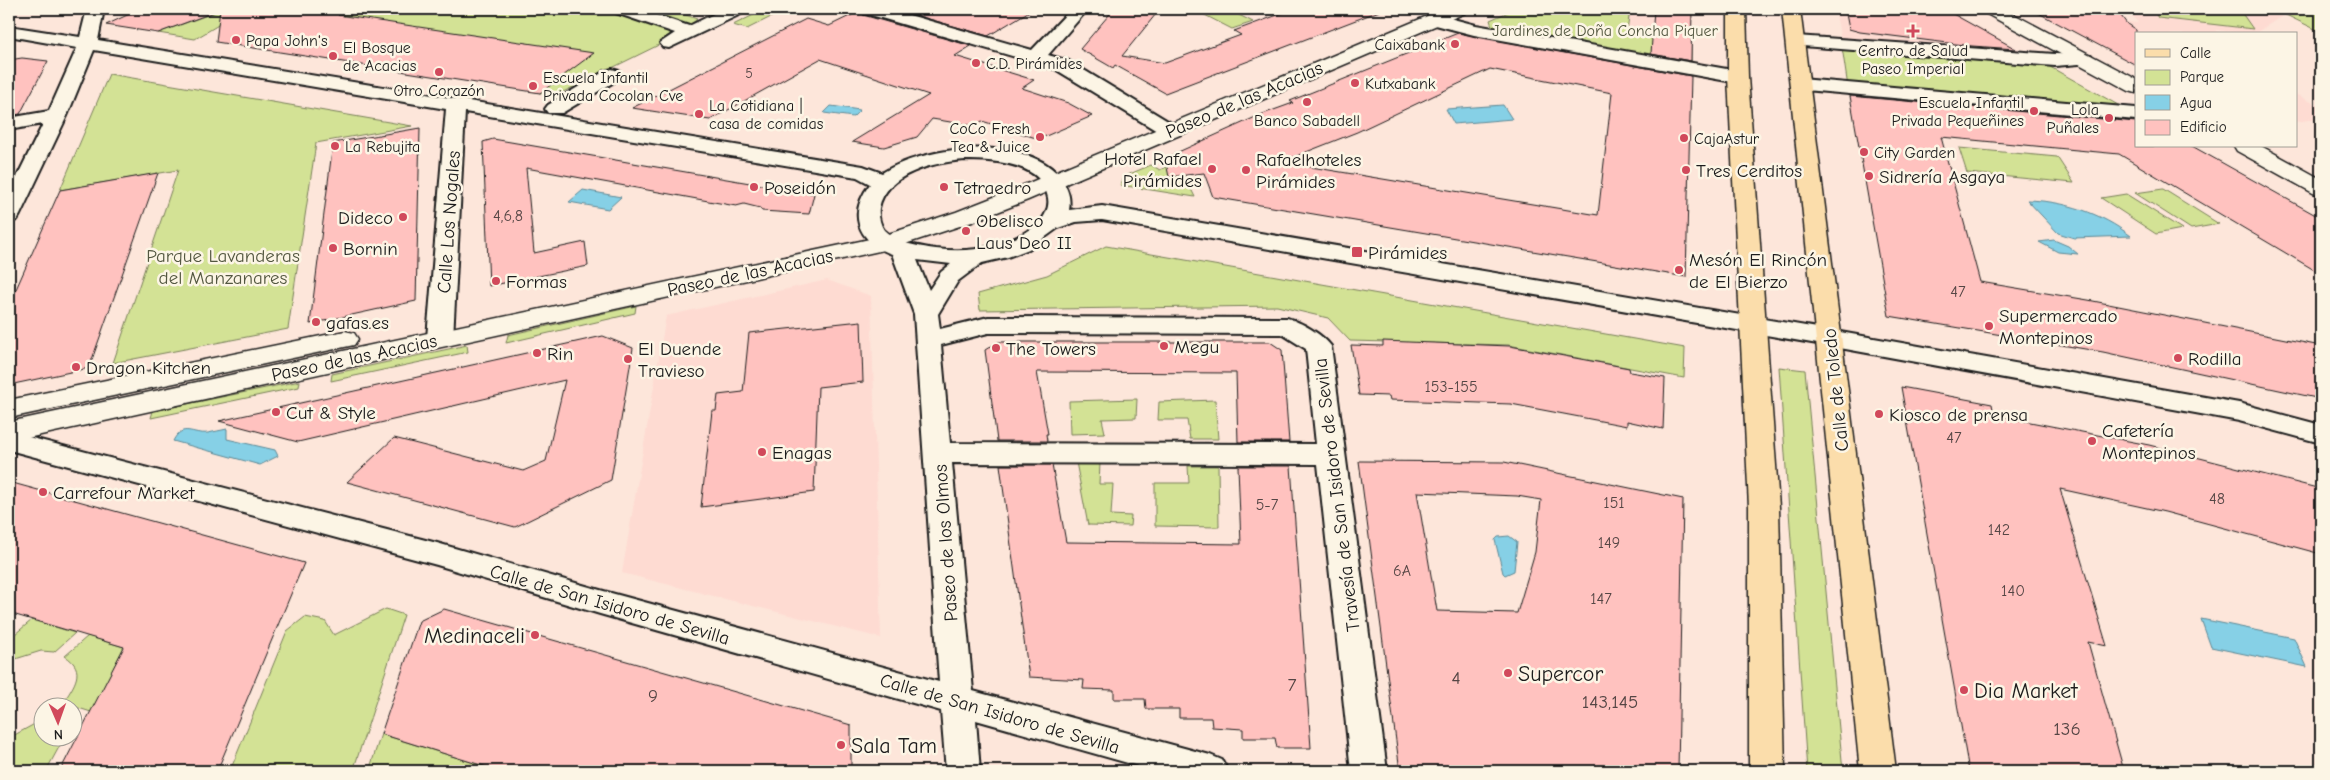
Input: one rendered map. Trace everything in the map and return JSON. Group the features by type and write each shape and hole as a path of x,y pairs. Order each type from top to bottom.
{"main road":[{"name":"Paseo de las Acacias","path":"9,409 441,328 886,241 964,217 1047,175 1161,125 1430,14 1459,9"},
{"path":"1737,9 1738,77 1764,507 1767,771"},
{"name":"Calle de Toledo","path":"1792,9 1878,771"},
{"path":"1991,9 2135,86"},
{"path":"2249,148 2321,188"},
{"name":"Paseo de las Acacias","path":"9,432 441,328"}],"street":[{"path":"9,215 16,184 57,116 88,43 95,9"},
{"path":"622,9 689,32"},
{"path":"669,43 737,9"},
{"path":"870,9 1062,65 1161,125"},
{"path":"1034,58 1080,9"},
{"path":"1430,14 1474,30 1673,67 1738,77"},
{"path":"9,31 863,172 883,182 915,164 948,156 982,154 1007,158 1047,175 1060,195 1058,209 1051,223"},
{"path":"1796,41 2055,60 2084,59"},
{"path":"555,109 612,75"},
{"path":"1801,86 2135,114"},
{"name":"Calle Los Nogales","path":"441,328 456,106"},
{"path":"9,124 57,116"},
{"name":"Paseo de los Olmos","path":"883,182 870,197 866,214 886,241 927,327 939,453 963,771"},
{"path":"886,241 946,258 975,257 1020,245 1051,223 1073,216 1102,213 1829,338 2239,412 2321,434"},
{"path":"927,327 949,277 975,257"},
{"name":"Travesía de San Isidoro de Sevilla","path":"927,327 988,325 1287,326 1318,346 1369,771"},
{"name":"Calle de San Isidoro de Sevilla","path":"9,441 438,554 600,602 1210,771"},
{"path":"939,453 1331,454"}],"shaded area":[{"path":"1630,9 1692,9 1691,42 1627,31"},
{"name":"Centro de Salud Paseo Imperial","path":"1835,9 1946,9 2029,55 1841,40"},
{"path":"2128,9 2293,9 2257,32 2215,30 2218,32 2135,32 2135,64 2038,13 2138,23"},
{"path":"2298,95 2321,107 2321,118 2298,122"},
{"path":"827,280 871,296 881,638 622,573 666,316"}],"green space":[{"path":"224,9 245,9 195,39 158,33"},
{"path":"347,9 669,9 697,19 679,35 557,95 540,93 338,15"},
{"path":"766,9 787,9 747,29 733,25"},
{"path":"1203,9 1227,9 1253,22 1232,29 1197,11"},
{"name":"Jardines de Doña Concha Piquer","path":"1515,9 1630,9 1627,31 1691,42 1691,68 1494,32 1490,20"},
{"path":"2153,9 2239,9 2253,29 2158,18"},
{"path":"2293,9 2321,9 2321,32 2284,14"},
{"path":"1842,47 2043,63 2127,110 1848,87"},
{"name":"Parque Lavanderas del Manzanares","path":"109,74 412,126 316,143 288,329 113,363 178,170 60,190"},
{"path":"1959,148 2057,157 2074,183 1967,173"},
{"path":"1151,165 1160,170 1167,166 1184,175 1195,197 1120,185 1125,176"},
{"path":"2163,189 2219,224 2191,229 2135,193"},
{"path":"2126,194 2182,229 2156,234 2101,198"},
{"path":"1106,246 1685,348 1684,378 1508,345 1350,341 1328,318 1277,306 980,310 978,294 1047,275"},
{"path":"636,306 635,313 506,343 508,335"},
{"path":"467,345 468,352 331,381 332,374"},
{"path":"1779,367 1805,370 1843,771 1807,771"},
{"path":"300,381 299,387 151,418 153,411"},
{"path":"1137,399 1136,418 1102,419 1105,433 1070,434 1069,401"},
{"path":"1215,400 1218,439 1190,439 1187,420 1158,420 1159,402"},
{"path":"1076,462 1100,463 1099,484 1113,484 1111,515 1131,516 1130,526 1088,525"},
{"path":"1188,466 1218,466 1219,527 1155,526 1155,483 1189,483"},
{"path":"386,609 404,615 353,771 230,771 287,631 305,617 325,621 334,635"},
{"path":"32,620 75,633 54,652 41,651 9,661 9,639"},
{"path":"88,636 124,647 91,712 82,709 82,698 66,698 74,684 77,672 72,661 65,656"},
{"path":"32,725 32,748 59,748 46,771 9,771 9,738"},
{"path":"381,734 500,771 369,771"}],"water":[{"path":"1503,105 1512,119 1454,124 1446,109"},
{"path":"831,106 860,110 853,117 824,113"},
{"path":"583,190 621,197 608,209 569,202"},
{"path":"2027,200 2055,203 2082,210 2107,221 2131,236 2074,238 2058,233"},
{"path":"2054,240 2068,246 2078,254 2058,252 2039,242"},
{"path":"227,429 227,439 275,450 278,456 260,465 173,441 180,432 184,431 208,433"},
{"path":"1509,536 1517,542 1514,571 1505,575 1495,540 1498,537"},
{"path":"2201,619 2294,638 2307,667 2211,647"}],"building":[{"path":"140,9 216,9 217,11 158,33 106,25"},
{"path":"220,9 348,9 338,15 594,53 540,93 216,42"},
{"path":"894,9 1033,9 988,36"},
{"path":"1114,9 1160,9 1122,56 1165,63 1241,35 1234,31 1294,9 1382,10 1165,93 1115,65 1113,68 1080,49"},
{"path":"1654,9 1692,9 1691,61 1651,54"},
{"name":"Centro de Salud Paseo Imperial","path":"1845,9 1944,9 2016,49 1972,46 1860,32 1849,29"},
{"path":"2031,9 2116,9 2127,24 2136,30 2135,64"},
{"path":"860,11 863,15 971,46 955,56 1034,80 1022,88 1068,103 1092,116 1039,139 982,121 975,126 932,119 917,137 884,147 852,142 929,95 820,59 710,120 632,108 806,19 829,26"},
{"path":"1458,33 1691,76 1686,277 1213,197 1204,173 1169,177 1165,158 1260,115 1293,103 1290,101","holes":["1490,69 1612,93 1598,215 1281,162 1357,132"]},
{"path":"22,58 48,61 20,114 9,116 9,60"},
{"path":"1850,96 2135,122 2135,148 2196,148 2321,218 2321,274 2119,154 1941,137 1980,282 2088,300 2321,346 2321,399 2103,352 1889,316"},
{"path":"420,128 416,301 310,324 333,143"},
{"path":"493,139 814,194 809,214 762,211 760,208 744,204 736,206 526,168 534,253 585,242 588,266 489,286 483,142"},
{"path":"158,173 89,368 9,385 9,305 60,190"},
{"name":"Enagas","path":"861,321 863,382 818,387 814,492 701,507 712,411 716,411 718,395 743,392 749,333"},
{"path":"603,336 633,348 611,480 515,527 347,482 394,438 523,471 546,461 565,380 298,442 219,421"},
{"path":"1383,341 1510,346 1629,368 1630,372 1665,378 1663,429 1627,421 1627,426 1511,404 1390,400 1389,396 1359,395 1351,345 1383,346"},
{"path":"998,342 1270,342 1282,350 1289,442 1238,442 1236,373 1037,372 1048,434 1046,434 1047,441 997,441 985,350"},
{"path":"1901,387 1992,404 1994,415 2149,445 2321,489 2321,554 2165,512 2060,489 2107,646 2088,642 2124,771 1969,771"},
{"path":"1359,461 1504,462 1683,499 1678,771 1400,771","holes":["1417,492 1517,496 1541,500 1535,552 1517,613 1437,611"]},
{"path":"1000,465 1052,465 1066,542 1241,544 1238,466 1291,466 1311,748 1277,748 1275,738 1243,738 1243,729 1212,727 1211,718 1179,718 1179,709 1146,709 1145,699 1114,699 1114,690 1083,689 1084,680 1029,677"},
{"path":"9,482 304,563 217,771 60,771 72,748 82,748 82,728 124,647 9,613"},
{"path":"444,609 851,725 851,771 500,771 381,734 419,621"}],"place":[{"name":"Centro de Salud Paseo Imperial","path":"1913,31"},
{"name":"Papa John's","path":"236,40"},
{"name":"Caixabank","path":"1455,44"},
{"name":"El Bosque de Acacias","path":"333,56"},
{"name":"C.D. Pirámides","path":"976,63"},
{"name":"Otro Corazón","path":"439,72"},
{"name":"Kutxabank","path":"1355,83"},
{"name":"Escuela Infantil Privada Cocolan Cve","path":"533,86"},
{"name":"Banco Sabadell","path":"1307,102"},
{"name":"Escuela Infantil Privada Pequeñines","path":"2034,111"},
{"name":"La Cotidiana | casa de comidas","path":"699,114"},
{"name":"Lola Puñales","path":"2109,118"},
{"name":"CoCo Fresh Tea & Juice","path":"1040,137"},
{"name":"CajaAstur","path":"1684,138"},
{"name":"La Rebujita","path":"335,146"},
{"name":"City Garden","path":"1864,152"},
{"name":"Hotel Rafael Pirámides","path":"1212,169"},
{"name":"Rafaelhoteles Pirámides","path":"1246,170"},
{"name":"Tres Cerditos","path":"1686,170"},
{"name":"Sidrería Asgaya","path":"1869,176"},
{"name":"Poseidón","path":"754,187"},
{"name":"Tetraedro","path":"944,187"},
{"name":"Dideco","path":"403,217"},
{"name":"Obelisco Laus Deo II","path":"966,231"},
{"name":"Bornin","path":"333,248"},
{"name":"Pirámides","path":"1357,252"},
{"name":"Mesón El Rincón de El Bierzo","path":"1679,270"},
{"name":"Formas","path":"496,281"},
{"name":"gafas.es","path":"316,322"},
{"name":"Supermercado Montepinos","path":"1989,326"},
{"name":"Megu","path":"1164,346"},
{"name":"The Towers","path":"996,348"},
{"name":"Rin","path":"537,353"},
{"name":"Rodilla","path":"2178,358"},
{"name":"El Duende Travieso","path":"628,359"},
{"name":"Dragon Kitchen","path":"76,367"},
{"name":"Cut & Style","path":"276,412"},
{"name":"Kiosco de prensa","path":"1879,414"},
{"name":"Cafetería Montepinos","path":"2092,441"},
{"name":"Enagas","path":"762,452"},
{"name":"Carrefour Market","path":"43,492"},
{"name":"Medinaceli","path":"535,635"},
{"name":"Supercor","path":"1508,673"},
{"name":"Dia Market","path":"1964,690"},
{"name":"Sala Tam","path":"841,745"}]}
